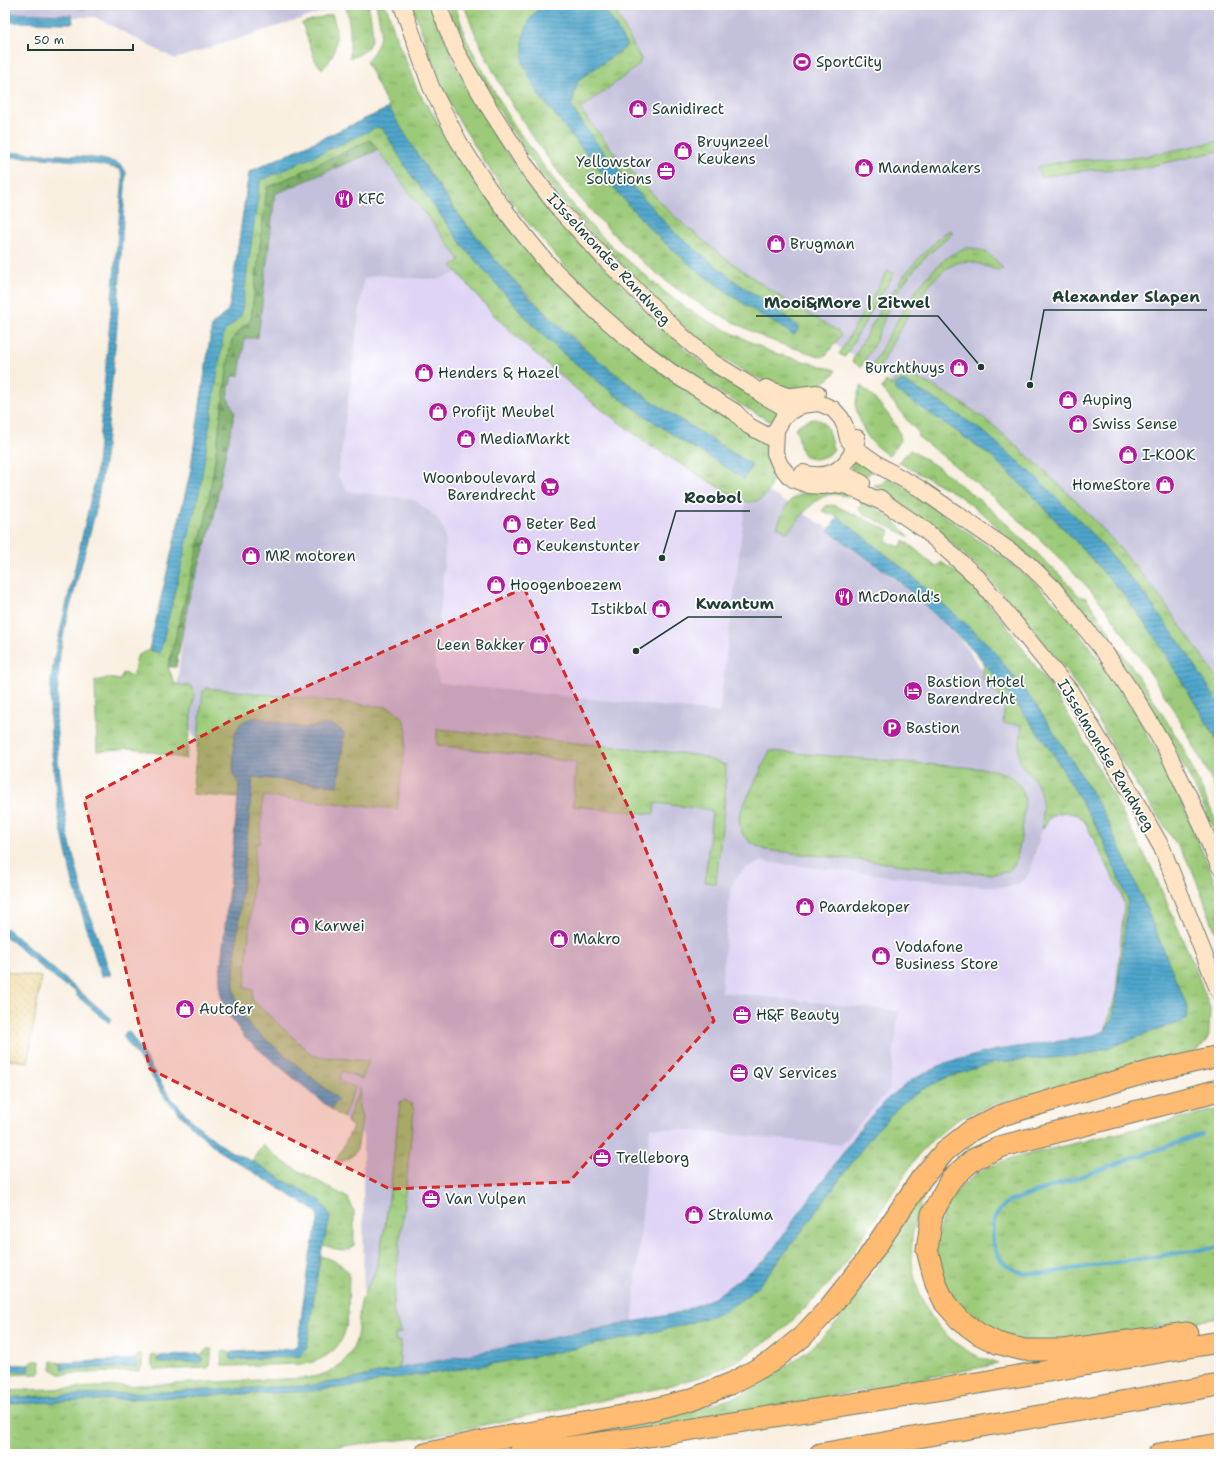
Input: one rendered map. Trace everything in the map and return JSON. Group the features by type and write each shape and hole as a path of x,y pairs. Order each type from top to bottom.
{"highway":[{"path":"425,1454 478,1442 638,1413 690,1400 732,1383 772,1361 802,1337 829,1308 864,1264 921,1179 945,1151 972,1130 999,1116 1148,1072 1219,1056"},
{"path":"1219,1090 1003,1146 974,1159 951,1180 932,1214 927,1250 936,1284 945,1303 960,1320 979,1334 997,1342 1024,1350 1063,1350 1219,1328"},
{"path":"519,1454 630,1439 883,1399 1219,1342"},
{"path":"820,1454 1219,1385"},
{"path":"1159,1454 1219,1444"}],"main road":[{"path":"402,5 431,87 459,142 489,189 516,226 548,264 595,310 628,339 671,372 735,412 749,426 775,435"},
{"name":"IJsselmondse Randweg","path":"438,5 456,51 486,103 527,167 559,209 606,260 681,335 712,362 748,384 764,396 791,404"},
{"path":"856,443 850,459 836,477 823,486 807,479 789,476 780,465 775,453 775,435 791,404 802,405 822,399 838,413 845,426 848,439 856,443 885,469 919,488 1025,561 1053,588 1083,623 1109,658 1138,702 1166,749 1194,807 1219,866"},
{"name":"IJsselmondse Randweg","path":"836,477 848,486 888,505 925,530 978,578 1070,691 1162,848 1219,992"}],"highlighted area":[{"path":"524,588 632,815 714,1021 569,1182 390,1189 150,1069 84,799 230,721"}],"shaded area":[{"path":"5,5 344,5 175,59 95,17 5,17"},
{"path":"524,5 1219,5 1219,738 1062,547 893,394 888,375 834,344 785,335 573,166"},
{"path":"382,120 484,260 462,271 436,280 376,275 364,279 338,477 348,491 407,498 416,501 436,517 444,530 446,545 435,668 439,682 719,712 746,498 756,484 832,531 895,579 960,639 1088,819 1125,898 1141,1028 941,1118 756,1313 364,1406 363,1135 224,1012 243,800 174,710 219,330 280,165","holes":["1065,812 1078,815 1085,822 1121,893 1124,906 1116,993 1105,1031 1088,1037 996,1050 945,1063 912,1080 887,1099 864,1124 765,1260 714,1298 678,1313 635,1322 633,1319 650,1127 841,1145 889,1090 899,1011 721,992 730,895 736,878 743,870 762,862 980,886 1006,887 1017,885 1025,879 1031,870 1042,830 1048,820 1055,814"]},
{"name":"Woonboulevard Barendrecht","path":"484,260 746,499 719,712 439,682 435,668 446,545 416,501 407,498 348,491 338,477 364,279 376,275 436,280"},
{"path":"1065,812 1078,814 1085,822 1121,893 1124,906 1116,993 1105,1031 1088,1037 995,1050 945,1063 864,1124 765,1260 714,1298 678,1313 635,1322 633,1319 650,1126 841,1145 889,1090 899,1011 721,992 730,895 736,877 743,870 762,862 980,886 1035,859 1042,830 1048,820 1055,814"}],"green space":[{"path":"81,5 150,5 81,9"},
{"path":"346,5 368,5 372,30 370,44 366,50 350,58 350,29"},
{"path":"376,5 386,5 396,37 418,91 479,186 539,262 762,439 767,448 772,470 768,491 762,498 753,502 741,501 647,443 589,400 524,344 493,314 452,266 460,260 370,140 267,188 251,320 236,334 231,343 206,517 168,667 175,684 191,686 194,693 186,759 132,748 97,751 95,681 109,678 120,680 123,673 133,676 137,656 149,650 190,473 212,326 229,310 249,172 389,108 366,61 376,48 379,41 380,21","holes":["383,129 423,163 460,216 497,262 545,312 599,361 637,390 662,408 752,465 744,479 679,439 618,397 560,351 532,324 466,250 409,172"]},
{"path":"412,5 432,5 455,64 465,84 505,150 538,196 560,223 688,352 707,367 779,411 771,422 694,378 658,353 614,316 564,265 522,216 484,161 454,112 438,76"},
{"path":"446,5 455,5 467,41 516,128 565,195 589,224 617,251 686,308 710,322 771,352 835,370 836,371 831,377 825,382 810,388 794,390 778,388 738,368 720,357 695,338 587,229 537,168 498,109 475,69"},
{"path":"464,5 541,5 530,19 523,63 538,94 625,201 655,234 695,269 744,304 794,335 799,328 776,309 736,282 676,234 634,188 594,140 571,106 578,80 625,47 626,44 603,5 612,5 641,59 638,66 580,109 620,160 675,217 721,255 756,280 787,301 838,331 841,335 827,354 822,357 769,340 708,309 687,296 652,270 618,239 585,204 554,167 526,127 502,87 481,46"},
{"path":"332,14 336,29 336,44 331,58 322,69 315,60 302,23"},
{"path":"370,140 378,150 275,194 258,338 245,338 239,376 232,376 227,397 235,412 221,474 214,517 189,598 176,667 168,667 206,517 231,343 236,334 251,320 267,188"},
{"path":"1219,141 1219,151 1137,169 1088,170 1042,177 1037,167 1066,161 1141,157"},
{"path":"950,230 952,231 952,234 923,259 898,290 890,304 875,343 861,367 852,361 887,300 907,272 918,258 940,237"},
{"path":"967,248 983,251 992,257 1003,269 994,269 977,263 964,261 945,270 933,281 910,312 875,375 869,372 898,319 923,282 937,266 952,254"},
{"path":"888,270 894,274 845,357 839,354"},
{"path":"902,372 906,372 956,399 998,430 1047,473 1113,541 1173,615 1217,680 1219,684 1219,705 1143,592 1072,513 985,433 941,403 903,381 897,383 895,387 897,391 992,457 1037,500 1122,592 1155,637 1219,743 1219,796 1189,736 1166,698 1107,610 1089,588 1039,538 970,478 917,436 919,433 910,424 882,388 886,381 892,385 898,375"},
{"path":"861,386 885,410 899,433 901,439 889,456 871,441 862,426 856,406 856,399"},
{"path":"813,419 823,422 826,426 834,450 826,456 816,459 811,459 803,454 798,433 795,428 803,422"},
{"path":"910,450 939,468 993,511 1066,581 1079,596 1086,598 1110,632 1110,635 1148,691 1182,746 1219,827 1219,841 1195,788 1168,736 1138,687 1085,611 1046,570 1013,543 986,516 955,493 898,462"},
{"path":"858,456 879,470 869,473 864,479 850,469"},
{"path":"890,477 1002,557 1034,582 1070,619 1137,716 1179,796 1219,894 1219,941 1187,860 1124,766 1097,718 1061,663 983,571 932,526 874,485 881,484"},
{"path":"839,489 852,496 833,494 826,496 814,503 789,531 786,532 777,526 786,507 794,497 813,491"},
{"path":"863,500 891,518 910,537 862,513 859,510"},
{"path":"831,505 890,531 886,541 900,547 904,540 936,567 941,562 968,580 1004,622 1051,688 1079,732 1153,871 1195,967 1210,1008 1209,1036 1201,1048 1191,1054 1173,1059 995,1104 955,1121 931,1141 914,1161 844,1265 822,1291 777,1334 736,1362 712,1373 665,1387 426,1437 268,1454 5,1454 5,1404 312,1391 369,1384 384,1379 435,1373 527,1358 632,1337 702,1319 747,1296 760,1284 798,1236 873,1134 900,1105 921,1090 948,1077 995,1062 1087,1055 1186,1019 1188,1009 1137,886 1103,812 1075,765 1035,704 989,645 904,569 838,517 822,511 826,506"},
{"path":"984,663 1054,755 1100,833 1128,900 1117,996 1112,1020 1105,1031 1116,993 1124,906 1121,893 1085,822 1078,815 1065,812 1055,814 1048,820 1042,830 1043,810 1040,791 1033,777 1021,764 1019,758 1022,725 1003,723 1005,703 982,677"},
{"path":"207,688 387,707 399,714 405,723 407,732 397,809 263,796 260,843 256,843 255,853 245,988 253,990 252,1000 313,1056 369,1061 362,1079 342,1071 339,1081 355,1087 343,1118 331,1109 338,1099 253,1029 247,1022 236,1001 234,969 253,777 338,786 344,733 318,725 304,728 260,718 239,783 238,798 192,794 203,691"},
{"path":"437,729 697,755 726,765 725,798 716,883 705,882 712,810 655,803 654,814 573,806 576,762 437,745"},
{"path":"770,751 987,769 1006,774 1020,786 1025,798 1022,835 1015,863 1010,870 988,874 765,850 753,844 742,833 739,815"},
{"path":"360,1088 359,1107 362,1118 357,1150 350,1158 343,1161 336,1161 353,1127 347,1122"},
{"path":"405,1100 411,1104 414,1110 393,1307 395,1318 401,1333 396,1333 395,1341 401,1341 399,1369 358,1378 308,1386 5,1398 5,1391 305,1378 324,1374 340,1365 349,1355 356,1341 360,1306 365,1291 376,1268 381,1248 388,1206 400,1102"},
{"path":"1219,1109 1219,1318 1054,1342 1001,1340 949,1300 935,1246 943,1214 954,1195 961,1186 978,1172 1009,1159"},
{"path":"262,1145 285,1163 348,1198 354,1211 354,1246 347,1250 343,1250 323,1245 330,1218 327,1210 320,1200 252,1161"},
{"path":"932,1180 918,1212 914,1225 911,1248 915,1279 920,1294 926,1308 935,1321 957,1344 982,1358 998,1364 736,1415 531,1443 711,1405 736,1397 758,1386 809,1350 827,1333 854,1301 876,1269 919,1198"},
{"path":"321,1256 341,1265 349,1276 345,1330 341,1341 333,1351 322,1358 306,1364 222,1365 221,1353 224,1350 231,1352 230,1357 300,1356"},
{"path":"207,1349 212,1349 210,1366 207,1368 156,1370 152,1366 151,1355 155,1354 158,1358 158,1362 203,1359 200,1356"},
{"path":"138,1355 142,1355 142,1366 139,1371 60,1374 51,1369 52,1361 61,1363 61,1367 136,1363 134,1359"},
{"path":"34,1361 40,1361 41,1371 39,1374 5,1375 5,1371 29,1371 28,1365"}],"sand":[{"path":"5,971 41,977 28,1062 5,1059"}],"water":[{"path":"541,5 603,5 626,44 625,48 578,80 571,106 594,140 634,188 676,234 736,282 776,309 799,328 794,335 744,304 695,269 655,234 625,201 538,94 523,63 523,37 530,19"},
{"path":"5,13 72,15 73,23 5,22"},
{"path":"389,108 436,183 471,231 511,278 554,322 630,386 654,403 752,465 744,479 679,439 618,397 560,351 532,324 466,250 409,172 383,129 378,127 260,181 241,316 224,332 200,489 160,653 149,650 190,474 212,325 229,310 249,172"},
{"path":"5,152 65,155 112,161 121,165 126,172 117,326 105,458 95,514 65,626 60,653 56,714 58,759 68,835 85,901 111,975 101,976 73,883 59,819 52,754 50,718 51,683 54,658 96,476 123,176 119,169 91,163 5,157"},
{"path":"903,381 941,403 985,433 1038,479 1103,546 1149,601 1183,647 1214,696 1219,705 1219,743 1155,637 1122,592 1037,500 992,457 895,390 898,382"},
{"path":"838,517 904,569 989,645 1035,704 1075,765 1103,812 1137,886 1188,1009 1186,1019 1087,1055 995,1062 948,1077 921,1090 900,1105 873,1134 798,1236 760,1284 747,1296 725,1311 702,1319 632,1337 527,1358 435,1373 384,1379 369,1384 312,1391 5,1404 5,1398 308,1386 358,1378 678,1313 714,1298 765,1260 864,1124 887,1099 912,1080 945,1063 996,1050 1088,1037 1105,1031 1112,1020 1117,996 1128,900 1100,833 1054,755 1022,711 975,652 894,577 828,531"},
{"path":"253,718 260,718 302,728 331,725 337,727 344,733 338,786 253,777 234,969 236,1001 242,1015 253,1029 338,1099 331,1109 245,1038 225,1009 220,991 220,975 239,783 233,775 234,736 240,724"},
{"path":"5,928 112,1019 109,1023 77,996 76,992 68,986 64,986 5,936"},
{"path":"127,1031 130,1033 168,1094 193,1122 232,1152 252,1161 320,1200 327,1210 330,1218 319,1261 307,1348 300,1356 232,1360 230,1357 231,1352 292,1349 298,1343 309,1258 318,1221 317,1212 218,1150 192,1127 165,1098 123,1036"},
{"path":"198,1354 203,1359 201,1362 158,1362 158,1358 160,1356"},
{"path":"134,1359 136,1367 62,1369 61,1363"},
{"path":"5,1364 28,1365 29,1371 5,1371"}],"waterway":[{"path":"1202,1134 1008,1202 1000,1209 996,1216 993,1225 993,1240 997,1254 1001,1260 1013,1269 1025,1273 1046,1273 1219,1247"}],"place":[{"name":"SportCity","path":"802,62"},
{"name":"Sanidirect","path":"638,109"},
{"name":"Bruynzeel Keukens","path":"683,151"},
{"name":"Mandemakers","path":"864,168"},
{"name":"Yellowstar Solutions","path":"666,171"},
{"name":"KFC","path":"344,199"},
{"name":"Brugman","path":"776,244"},
{"name":"Mooi&More | Zitwel","path":"981,367"},
{"name":"Burchthuys","path":"959,368"},
{"name":"Henders & Hazel","path":"424,373"},
{"name":"Alexander Slapen","path":"1030,385"},
{"name":"Auping","path":"1068,400"},
{"name":"Profijt Meubel","path":"438,412"},
{"name":"Swiss Sense","path":"1078,424"},
{"name":"MediaMarkt","path":"466,439"},
{"name":"I-KOOK","path":"1128,455"},
{"name":"HomeStore","path":"1165,485"},
{"name":"Woonboulevard Barendrecht","path":"550,487"},
{"name":"Beter Bed","path":"512,524"},
{"name":"Keukenstunter","path":"522,546"},
{"name":"MR motoren","path":"251,556"},
{"name":"Roobol","path":"662,558"},
{"name":"Hoogenboezem","path":"496,585"},
{"name":"McDonald's","path":"844,597"},
{"name":"Istikbal","path":"661,609"},
{"name":"Leen Bakker","path":"539,645"},
{"name":"Kwantum","path":"636,651"},
{"name":"Bastion Hotel Barendrecht","path":"913,691"},
{"name":"Bastion","path":"892,728"},
{"name":"Paardekoper","path":"805,907"},
{"name":"Karwei","path":"300,926"},
{"name":"Makro","path":"559,939"},
{"name":"Vodafone Business Store","path":"881,956"},
{"name":"Autofer","path":"185,1009"},
{"name":"H&F Beauty","path":"742,1015"},
{"name":"QV Services","path":"739,1073"},
{"name":"Trelleborg","path":"602,1158"},
{"name":"Van Vulpen","path":"431,1199"},
{"name":"Straluma","path":"694,1215"}]}
